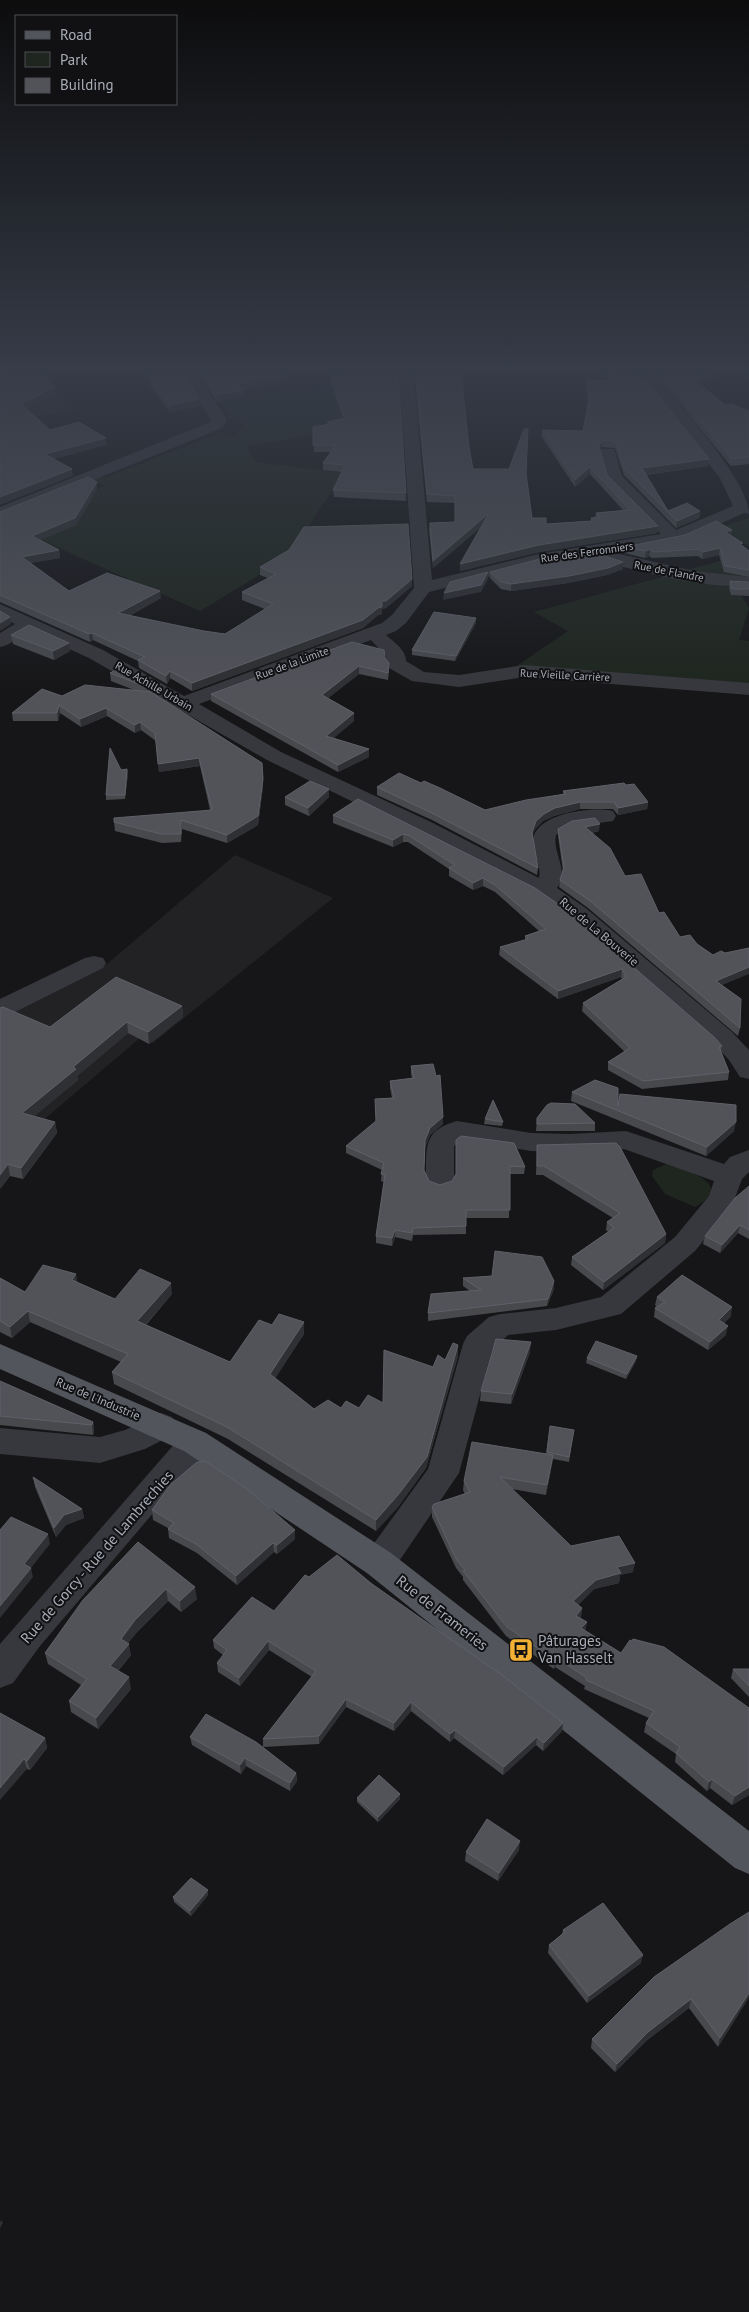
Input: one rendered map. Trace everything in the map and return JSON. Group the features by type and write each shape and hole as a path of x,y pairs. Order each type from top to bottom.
{"main road":[{"name":"Rue de l'Industrie","path":"0,1356 195,1442"},
{"name":"Rue de Frameries","path":"195,1442 378,1563 749,1855"}],"street":[{"path":"0,513 87,478"},
{"path":"414,478 423,588"},
{"path":"615,478 673,537"},
{"path":"728,478 746,509"},
{"name":"Rue des Ferronniers","path":"423,588 539,558 590,552 673,537 746,509"},
{"name":"Rue de Flandre","path":"590,552 622,561 714,580 749,582"},
{"name":"Rue de la Limite","path":"184,703 390,627 423,588"},
{"name":"Rue Achille Urbain","path":"0,610 116,664 262,749 423,827"},
{"path":"0,642 28,623"},
{"name":"Rue Vieille Carrière","path":"374,633 396,655 396,664 419,677 459,681 524,671 749,689"},
{"path":"543,889 550,882 552,874 543,840 546,832 557,824 605,816"},
{"name":"Rue de La Bouverie","path":"423,827 543,889 579,914 717,1033 739,1055 749,1071"},
{"path":"0,1009 94,963"},
{"path":"378,1563 443,1473 478,1344 500,1325 556,1319 610,1306 685,1244 722,1199 739,1168 626,1140 570,1143 531,1142 457,1130 440,1143 440,1181"},
{"path":"0,1441 100,1450 134,1440 161,1426"},
{"name":"Rue de Gorcy - Rue de Lambrechies","path":"0,1672 28,1635 195,1442"}],"shaded area":[{"path":"235,855 333,898 153,1043 140,1038 0,1157 0,1018 107,964"}],"green space":[{"path":"93,478 341,478 287,558 200,611 16,529 104,486 89,480"},
{"path":"749,518 749,546 717,528"},
{"path":"749,553 749,582 732,581 749,608 739,640 749,641 749,685 512,669 568,631 534,612"},
{"path":"666,1164 704,1179 710,1185 711,1191 707,1199 695,1207 665,1194 652,1176 653,1170"}],"building":[{"path":"0,478 49,478 0,497"},
{"path":"86,478 97,482 75,518 32,536 59,550 22,557 69,591 107,573 160,591 118,613 204,631 225,634 273,604 242,592 276,574 260,567 289,550 304,527 408,524 412,579 386,601 382,601 382,607 363,620 192,683 170,671 166,676 138,660 145,657 0,595 0,512"},
{"path":"339,478 405,478 406,493 333,490"},
{"path":"425,478 527,478 532,518 546,518 546,524 592,521 591,518 599,517 596,513 630,510 600,478 610,478 658,526 539,545 460,564 489,513 433,561 430,523 455,522 455,496 427,494"},
{"path":"634,478 648,478 668,511 687,503 700,511 677,521"},
{"path":"716,521 732,530 725,532 743,543 740,544 749,551 749,570 725,566 720,548 703,552 699,549 653,552 650,549 646,551 625,547 685,535"},
{"path":"593,552 623,562 608,568 569,576 511,584 501,582 490,572 540,559"},
{"path":"488,572 481,585 444,593 450,582"},
{"path":"730,581 749,582 749,589 732,589"},
{"path":"0,611 10,617 0,623"},
{"path":"434,612 476,618 456,656 412,650"},
{"path":"29,625 69,643 53,651 11,635"},
{"path":"352,642 384,650 385,658 389,663 388,673 359,666 322,695 354,713 326,736 369,749 338,765 211,694"},
{"path":"118,669 157,691 110,673"},
{"path":"85,685 151,692 262,763 263,779 258,816 227,835 181,820 181,834 161,834 114,822 114,818 212,810 199,758 158,764 155,733 140,722 135,725 106,708 80,719 59,705 57,713 12,713 42,689 62,696"},
{"path":"110,748 121,770 127,769 125,795 106,795"},
{"path":"399,773 421,783 424,781 485,810 526,800 566,794 563,791 624,783 626,785 634,784 648,802 618,808 614,802 580,802 555,808 544,814 536,821 532,832 538,868 377,787"},
{"path":"310,781 329,789 308,808 285,797"},
{"path":"358,799 535,888 571,913 714,1037 722,1046 719,1047 729,1072 643,1081 608,1062 630,1048 583,1003 626,977 622,969 558,991 500,947 528,939 525,936 546,929 495,885 483,878 473,883 449,868 455,865 408,835 403,834 393,840 333,815"},
{"path":"595,818 600,824 585,827 610,848 625,876 641,874 659,913 664,912 680,937 690,935 697,944 713,955 721,951 725,953 749,948 749,967 716,981 741,999 740,1028 589,900 560,880 564,867 558,829 572,821"},
{"path":"116,977 182,1006 148,1032 127,1022 73,1067 76,1069 22,1113 55,1122 21,1168 8,1164 0,1175 0,1008 3,1007 50,1027"},
{"path":"433,1064 436,1076 440,1075 443,1117 430,1128 425,1140 424,1170 429,1181 440,1185 452,1181 456,1174 456,1140 461,1136 514,1143 525,1167 510,1166 510,1210 466,1210 466,1226 413,1228 412,1233 395,1230 392,1238 376,1236 385,1175 381,1174 384,1163 346,1146 376,1121 375,1099 394,1098 390,1081 414,1078 411,1066"},
{"path":"595,1080 618,1088 618,1106 620,1094 736,1105 736,1122 707,1147 572,1092"},
{"path":"493,1100 503,1122 485,1119"},
{"path":"551,1103 575,1104 595,1123 537,1124 537,1118 547,1105"},
{"path":"616,1143 620,1147 666,1234 604,1282 572,1257 614,1228 607,1222 620,1213 544,1166 537,1166 537,1145"},
{"path":"749,1186 749,1230 740,1225 722,1245 705,1236 735,1198"},
{"path":"495,1251 542,1257 554,1281 548,1299 428,1313 431,1294 481,1290 463,1278 492,1276"},
{"path":"43,1265 76,1274 72,1280 115,1299 140,1269 171,1283 137,1321 230,1362 259,1320 272,1325 279,1314 304,1322 270,1374 314,1409 328,1400 341,1408 346,1401 359,1408 368,1395 383,1403 384,1350 433,1367 438,1355 445,1360 453,1343 458,1345 427,1457 376,1520 227,1427 112,1372 128,1354 28,1311 10,1327 0,1321 0,1278 25,1292"},
{"path":"682,1275 732,1307 719,1320 728,1326 710,1342 655,1308 665,1302 657,1297"},
{"path":"496,1339 531,1342 512,1394 481,1391"},
{"path":"596,1341 637,1356 627,1374 587,1358"},
{"path":"0,1381 93,1422 92,1425 0,1416"},
{"path":"550,1426 574,1430 569,1457 547,1452"},
{"path":"472,1442 553,1455 547,1485 500,1477 571,1546 619,1536 635,1563 617,1567 621,1573 596,1580 573,1601 582,1608 576,1616 587,1622 581,1628 621,1653 630,1640 632,1641 633,1639 664,1647 749,1708 749,1787 735,1796 712,1779 709,1782 676,1753 680,1747 646,1723 654,1711 586,1680 587,1678 557,1658 555,1660 507,1627 463,1571 465,1570 456,1559 432,1507 434,1504 470,1492 464,1481"},
{"path":"205,1461 247,1489 295,1530 277,1545 273,1543 236,1576 196,1544 168,1529 174,1523 152,1510 170,1485 197,1462"},
{"path":"33,1477 82,1509 64,1515 54,1528"},
{"path":"11,1517 48,1534 24,1564 31,1568 0,1606 0,1530"},
{"path":"138,1542 195,1587 180,1601 166,1589 135,1620 121,1639 129,1644 110,1666 129,1677 96,1718 69,1701 87,1679 45,1653 83,1600"},
{"path":"337,1555 372,1584 503,1676 563,1723 544,1743 537,1737 504,1767 455,1730 450,1734 411,1702 394,1723 346,1699 319,1736 263,1739 316,1671 268,1641 239,1678 217,1663 227,1650 213,1640 252,1597 274,1611 305,1575 309,1577"},
{"path":"733,1669 749,1669 749,1686"},
{"path":"0,1713 45,1738 27,1761 24,1759 0,1788"},
{"path":"206,1714 256,1742 296,1773 290,1783 245,1758 240,1765 190,1737"},
{"path":"379,1775 400,1794 378,1817 357,1798"},
{"path":"487,1819 520,1841 499,1873 466,1852"},
{"path":"191,1878 208,1890 190,1911 173,1897"},
{"path":"603,1903 643,1955 589,1996 549,1945 565,1932 563,1930"},
{"path":"749,1912 749,1993 720,2038 691,1999 648,2032 617,2064 592,2039 654,1977"}],"place":[{"name":"Pâturages Van Hasselt","path":"521,1650"}]}
